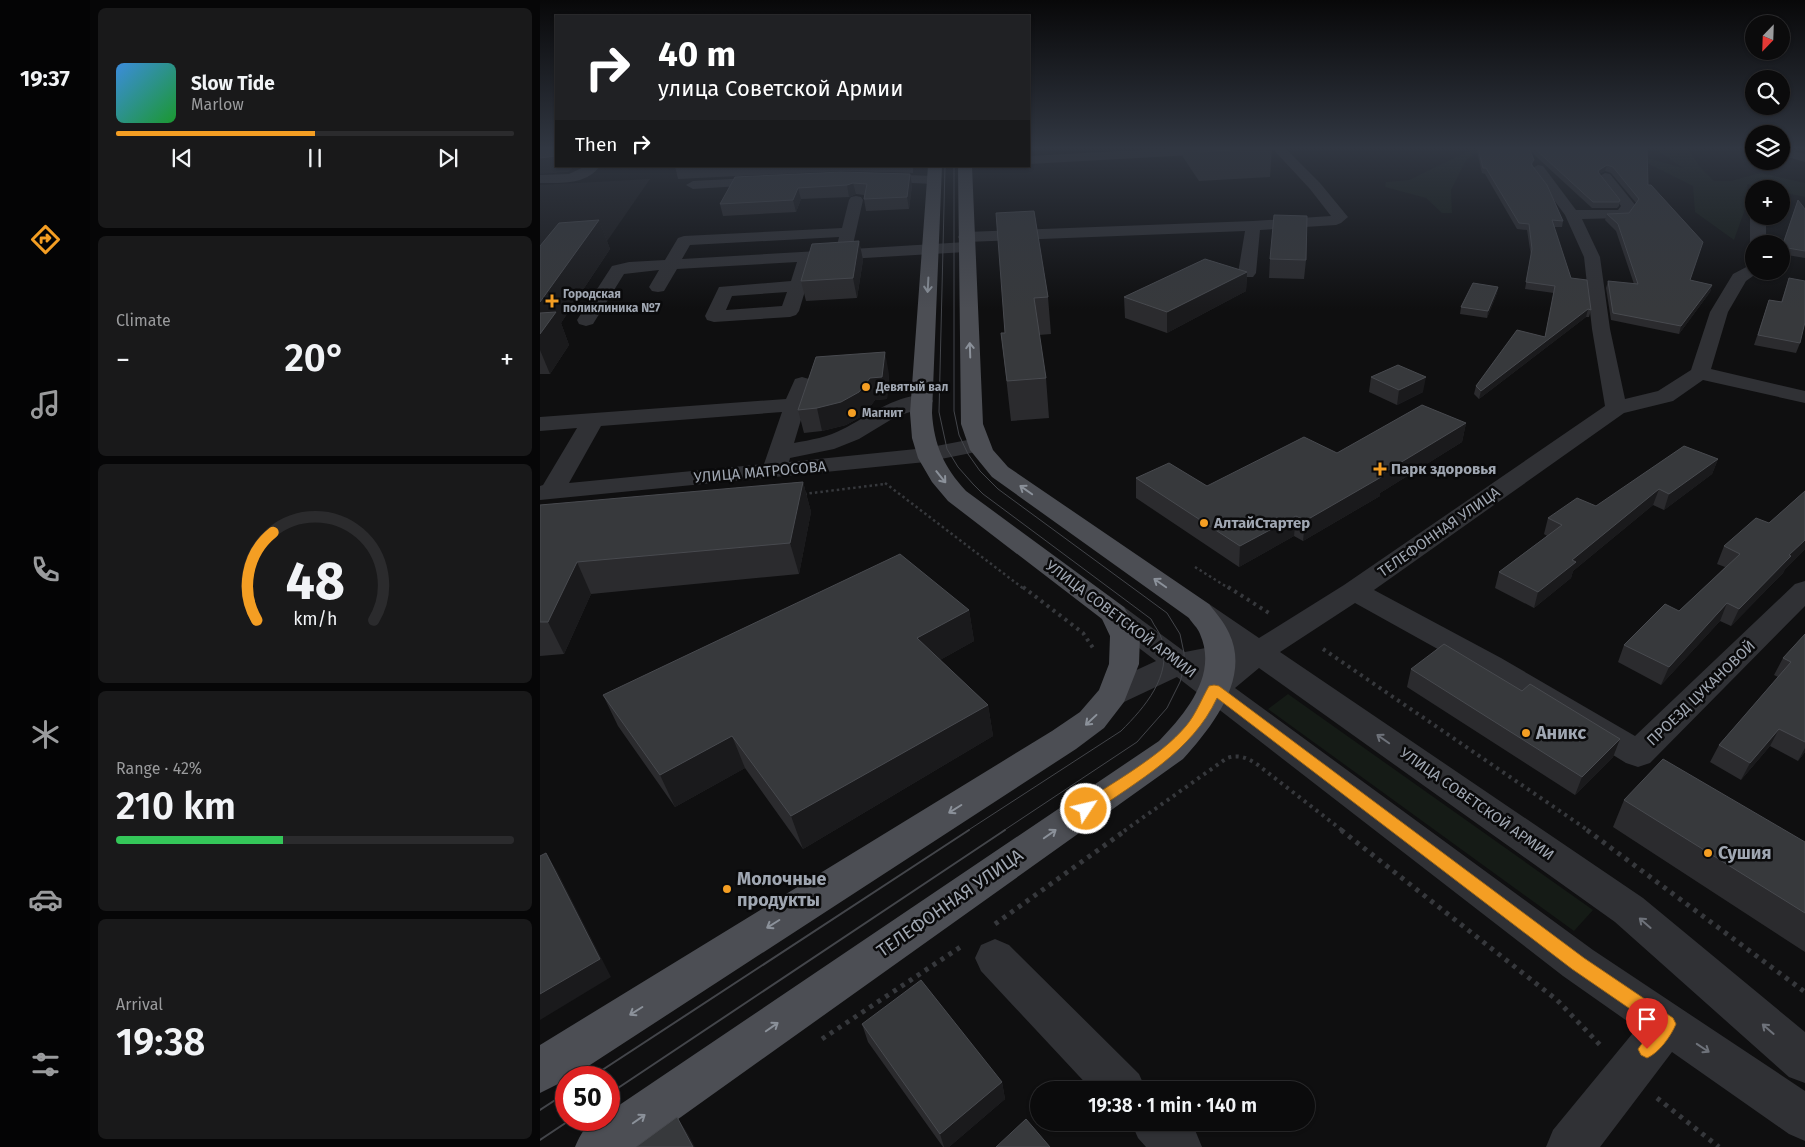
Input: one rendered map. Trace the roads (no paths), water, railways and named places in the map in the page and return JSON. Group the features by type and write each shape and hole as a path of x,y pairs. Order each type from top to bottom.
{"main road":[{"name":"УЛИЦА СОВЕТСКОЙ АРМИИ","path":"933,202 921,430 926,455 938,475 957,496 1114,614"},
{"name":"УЛИЦА СОВЕТСКОЙ АРМИИ","path":"965,202 972,424 982,454 1000,472 1200,611"},
{"path":"1200,611 1214,634 1216,671"},
{"path":"540,1071 1064,740 1092,720 1113,694 1124,664 1125,636 1114,614"},
{"name":"ТЕЛЕФОННАЯ УЛИЦА","path":"599,1147 1171,750 1195,724 1204,710 1216,671"}],"street":[{"path":"843,254 856,202"},
{"path":"586,320 618,270 628,267 930,249 966,242 1336,220 1340,217 1328,202"},
{"path":"1562,202 1572,216 1592,257 1601,329 1616,408"},
{"path":"1572,216 1622,214 1629,206 1625,202"},
{"path":"1248,273 1253,226"},
{"path":"658,287 684,242 849,232"},
{"path":"798,286 807,256"},
{"path":"1745,274 1739,278 1719,312 1700,373 1805,397"},
{"name":"ТЕЛЕФОННАЯ УЛИЦА","path":"1216,671 1259,652 1354,591 1616,408 1665,396 1700,373"},
{"path":"778,461 802,383"},
{"path":"778,461 851,434 889,411 922,401"},
{"path":"540,424 795,405"},
{"path":"546,492 593,420"},
{"name":"УЛИЦА МАТРОСОВА","path":"546,492 778,461 926,455 978,445"},
{"name":"ПРОЕЗД ЦУКАНОВОЙ","path":"1354,591 1490,664 1638,754 1805,590"},
{"name":"УЛИЦА СОВЕТСКОЙ АРМИИ","path":"1200,611 1629,910 1805,1061"},
{"name":"УЛИЦА СОВЕТСКОЙ АРМИИ","path":"1114,614 1181,664 1216,671 1578,963 1805,1118"},
{"path":"1113,694 1145,677 1181,664"},
{"path":"985,942 1115,1081"},
{"path":"1570,1147 1667,1024"},
{"path":"1163,1131 1178,1147"}],"tram line":[{"path":"944,202 939,412 947,449 958,467 983,494 1151,619 1161,637 1164,653 1160,678 1154,690 1139,712 1121,731 967,831"},
{"path":"954,202 954,411 959,435 968,454 980,471 998,489 1167,613 1180,634 1184,653 1184,668 1180,682 1167,708 1137,742 1003,831"},
{"path":"608,1066 969,830"},
{"path":"620,1087 1005,830"},
{"path":"540,1110 555,1100"},
{"path":"540,1140 555,1130"}],"place":[{"name":"Городская поликлиника №7","path":"552,301"},
{"name":"Девятый вал","path":"866,387"},
{"name":"Магнит","path":"852,413"},
{"name":"Парк здоровья","path":"1380,469"},
{"name":"АлтайСтартер","path":"1204,523"},
{"name":"Аникс","path":"1526,733"},
{"name":"Сушия","path":"1708,853"},
{"name":"Молочные продукты","path":"727,889"}]}
